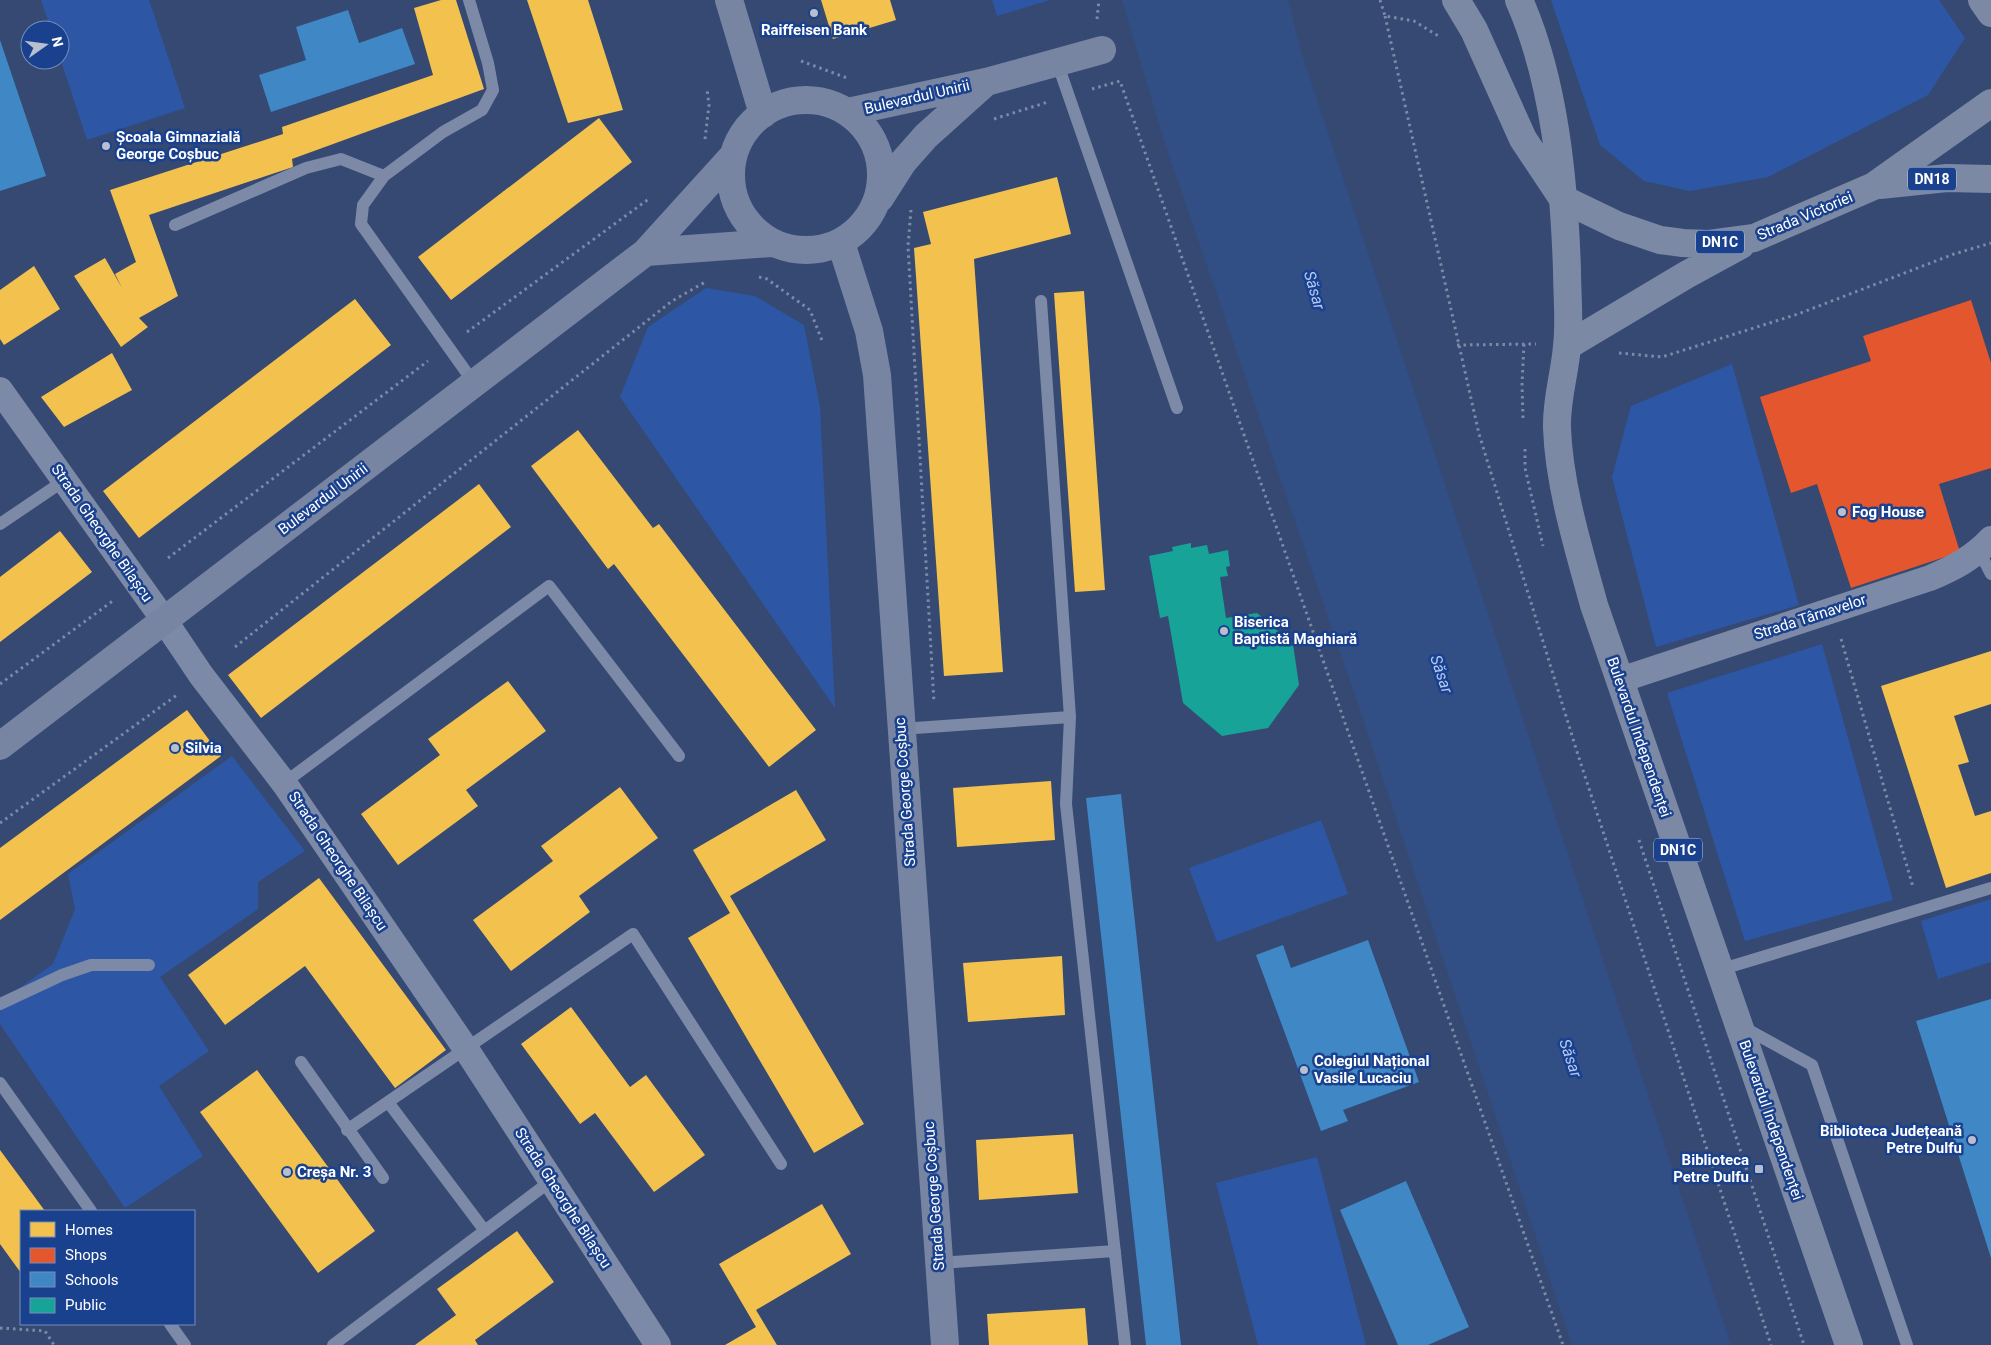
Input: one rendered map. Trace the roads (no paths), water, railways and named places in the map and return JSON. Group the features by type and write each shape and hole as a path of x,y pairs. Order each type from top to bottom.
{"main road":[{"path":"729,0 763,114"},
{"name":"Bulevardul Independenței","path":"1456,0 1474,30 1523,139 1563,199"},
{"name":"Bulevardul Independenței","path":"1518,0 1539,63 1556,131 1563,199 1566,239 1567,346 1559,393 1557,428 1572,527 1594,605 1849,1345"},
{"path":"1982,0 1991,13"},
{"name":"Bulevardul Unirii","path":"848,112 986,82 1102,50"},
{"name":"Bulevardul Unirii","path":"733,156 731,186 735,200 749,225 772,243 789,249 806,251 824,249 841,243 863,225 903,162 926,136 986,82"},
{"name":"Bulevardul Unirii","path":"0,746 646,252 733,156 749,125 763,114 790,102 805,100 820,101 848,112 871,137 878,151 881,184 878,200"},
{"name":"Strada Victoriei","path":"1563,199 1620,226 1660,240 1709,244 1754,238 1874,186 1991,103"},
{"name":"Strada Victoriei","path":"1874,186 1947,178 1991,178"},
{"name":"DN1C","path":"1567,346 1686,275 1754,238"},
{"name":"Bulevardul Unirii","path":"646,252 772,243"},
{"name":"Strada George Coșbuc","path":"841,243 868,331 877,375 945,1345"}],"street":[{"name":"Strada Gheorghe Bilașcu","path":"0,390 164,620 200,675 284,783 466,1049 658,1345"},
{"name":"Strada Târnavelor","path":"1620,680 1930,578 1958,566 1985,545"}],"lane":[{"path":"469,0 488,63 493,90 482,110 443,132 384,176 363,205 361,224 474,383"},
{"path":"1057,62 1177,408"},
{"path":"175,225 306,168 341,159 384,176"},
{"path":"1040,301 1070,717 1066,804 1125,1345"},
{"path":"0,524 65,480"},
{"path":"1985,545 1991,574"},
{"path":"284,783 549,586 679,756"},
{"path":"901,729 1070,717"},
{"path":"1719,970 1991,888"},
{"path":"348,1130 633,934 780,1164"},
{"path":"0,1004 62,975 91,965 149,965"},
{"path":"1737,1024 1812,1065 1907,1345"},
{"path":"301,1062 383,1178"},
{"path":"0,1083 90,1210"},
{"path":"388,1102 485,1231"},
{"path":"333,1345 552,1180"},
{"path":"939,1263 1115,1251"},
{"path":"171,1325 185,1345"}],"water":[{"name":"Săsar","path":"1122,0 1288,0 1300,48 1731,1345 1572,1345 1361,713 1164,141"}],"place":[{"name":"Raiffeisen Bank","path":"814,13"},
{"name":"Școala Gimnazială George Coșbuc","path":"106,146"},
{"name":"Fog House","path":"1842,512"},
{"name":"Biserica Baptistă Maghiară","path":"1224,631"},
{"name":"Silvia","path":"175,748"},
{"name":"Colegiul Național Vasile Lucaciu","path":"1304,1070"},
{"name":"Biblioteca Județeană Petre Dulfu","path":"1972,1140"},
{"name":"Biblioteca Petre Dulfu","path":"1759,1169"},
{"name":"Creșa Nr. 3","path":"287,1172"}]}
